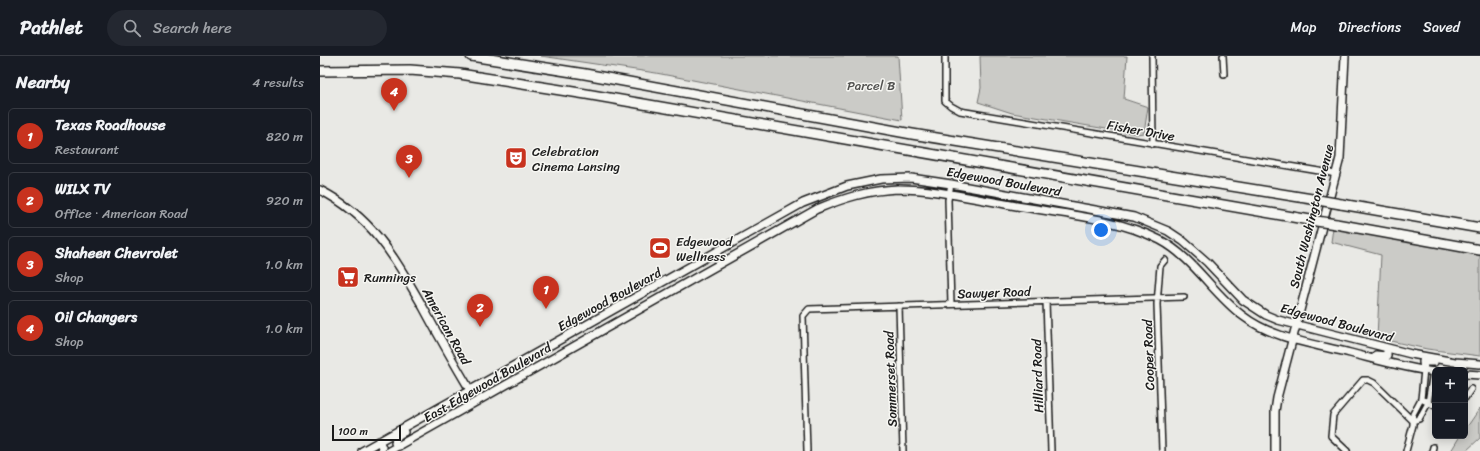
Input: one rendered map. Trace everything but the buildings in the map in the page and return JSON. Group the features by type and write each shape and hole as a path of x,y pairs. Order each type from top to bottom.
{"highway":[{"path":"471,56 561,70 920,135 1480,228"},
{"path":"320,71 410,70 460,74 594,95 1480,250"}],"street":[{"name":"Fisher Drive","path":"945,56 945,101 951,106 960,110 1336,175"},
{"path":"1152,56 1153,144"},
{"path":"1223,56 1224,74"},
{"name":"South Washington Avenue","path":"1274,451 1275,411 1336,175 1342,141 1345,56"},
{"name":"Edgewood Boulevard","path":"526,358 825,193 846,186 881,179 911,178 1111,212 1150,223 1168,231 1196,251 1243,300 1266,315 1297,326 1387,348 1455,362 1480,364"},
{"path":"951,184 949,194 951,304"},
{"name":"East Edgewood Boulevard","path":"389,451 817,208 843,198 862,193 897,189 949,194 1130,227 1162,241 1176,251 1245,318 1274,333 1349,352"},
{"name":"American Road","path":"320,190 354,211 383,240 405,275 470,390"},
{"path":"791,223 796,216 822,203 826,196 825,193"},
{"path":"754,244 752,238 754,235 780,220 783,215"},
{"path":"686,282 690,275 718,260 721,255 720,250"},
{"name":"Cooper Road","path":"1162,451 1158,297 1160,266 1165,260"},
{"path":"1212,286 1211,283 1216,279 1236,298 1243,300"},
{"name":"Sawyer Road","path":"807,451 803,316 805,312 810,309 1184,297"},
{"name":"Hilliard Road","path":"1046,301 1051,451"},
{"name":"Sommerset Road","path":"899,306 903,451"},
{"path":"574,346 578,339 599,327 599,319"},
{"path":"551,360 545,357 546,352 566,340 572,333"},
{"path":"1349,352 1358,351 1384,357 1388,353 1387,348"},
{"path":"1349,352 1432,372"},
{"path":"486,397 490,390 529,368 531,363 530,360 526,358"},
{"name":"East Edgewood Boulevard","path":"362,451 526,358"},
{"path":"1406,451 1413,421 1413,414 1421,399 1424,370 1422,364 1426,361 1450,364 1455,362"},
{"path":"1468,374 1479,375"},
{"path":"1347,451 1331,436 1333,415 1363,380 1368,380 1374,383 1413,421"},
{"path":"1413,421 1419,419 1428,403 1432,382"},
{"path":"1468,394 1471,389"},
{"path":"1421,399 1432,405"},
{"path":"399,446 395,443 399,434 444,409 448,402"},
{"path":"379,441 382,447 381,451"}],"green space":[{"name":"Parcel B","path":"541,56 898,56 902,120 656,73"},
{"path":"980,56 1127,56 1124,99 1148,107 1144,133 1136,134 1012,113 978,102 981,88"},
{"path":"1333,228 1480,254 1480,356 1427,349 1377,338 1381,255 1331,242"},
{"path":"1480,408 1480,438 1466,451 1451,451 1458,439 1468,439 1468,426"}],"place":[{"name":"Oil Changers","path":"394,111"},
{"name":"Celebration Cinema Lansing","path":"516,158"},
{"name":"Shaheen Chevrolet","path":"409,178"},
{"name":"Edgewood Wellness","path":"660,248"},
{"name":"Runnings","path":"348,277"},
{"name":"Texas Roadhouse","path":"546,309"},
{"name":"WILX TV","path":"480,327"}]}
